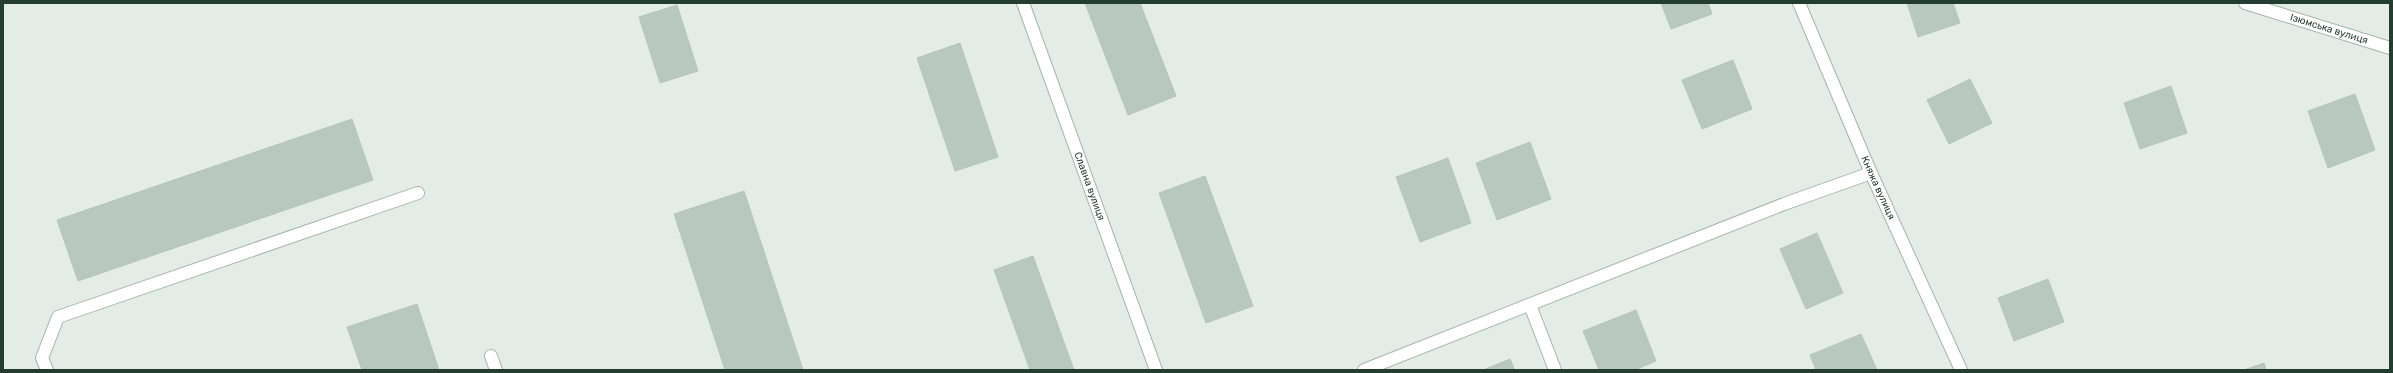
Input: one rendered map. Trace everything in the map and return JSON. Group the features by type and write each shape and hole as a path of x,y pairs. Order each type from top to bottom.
{"street":[{"name":"Славна вулиця","path":"1023,3 1156,370"},
{"name":"Княжа вулиця","path":"1799,3 1871,173 1962,370"},
{"name":"Ізюмська вулиця","path":"2245,3 2390,48"},
{"path":"1364,370 1784,204 1871,173"},
{"path":"47,370 42,358 58,317 418,193"},
{"path":"1530,305 1555,370"},
{"path":"491,356 496,370"}],"building":[{"path":"1085,3 1140,3 1176,96 1128,115"},
{"path":"1661,3 1708,3 1712,14 1671,29"},
{"path":"1907,3 1953,3 1960,23 1918,37"},
{"path":"677,5 698,71 660,83 639,17"},
{"path":"960,43 998,157 955,171 917,58"},
{"path":"1733,60 1752,109 1702,129 1682,80"},
{"path":"1970,79 1992,123 1949,144 1927,100"},
{"path":"2171,86 2187,133 2140,149 2124,103"},
{"path":"2355,94 2375,150 2328,168 2308,111"},
{"path":"352,119 373,180 78,281 57,220"},
{"path":"1530,142 1551,199 1497,220 1476,163"},
{"path":"1448,158 1471,223 1420,242 1396,177"},
{"path":"1205,176 1253,306 1206,323 1159,193"},
{"path":"744,191 803,370 725,370 674,214"},
{"path":"1817,233 1843,293 1806,309 1780,249"},
{"path":"1033,256 1074,370 1030,370 994,270"},
{"path":"2048,279 2064,322 2014,341 1998,298"},
{"path":"417,304 439,370 362,370 347,327"},
{"path":"1636,310 1656,361 1635,370 1599,370 1583,331"},
{"path":"1861,334 1877,370 1816,370 1810,355"},
{"path":"1510,359 1515,370 1483,370"},
{"path":"2264,363 2266,370 2244,370"}]}
